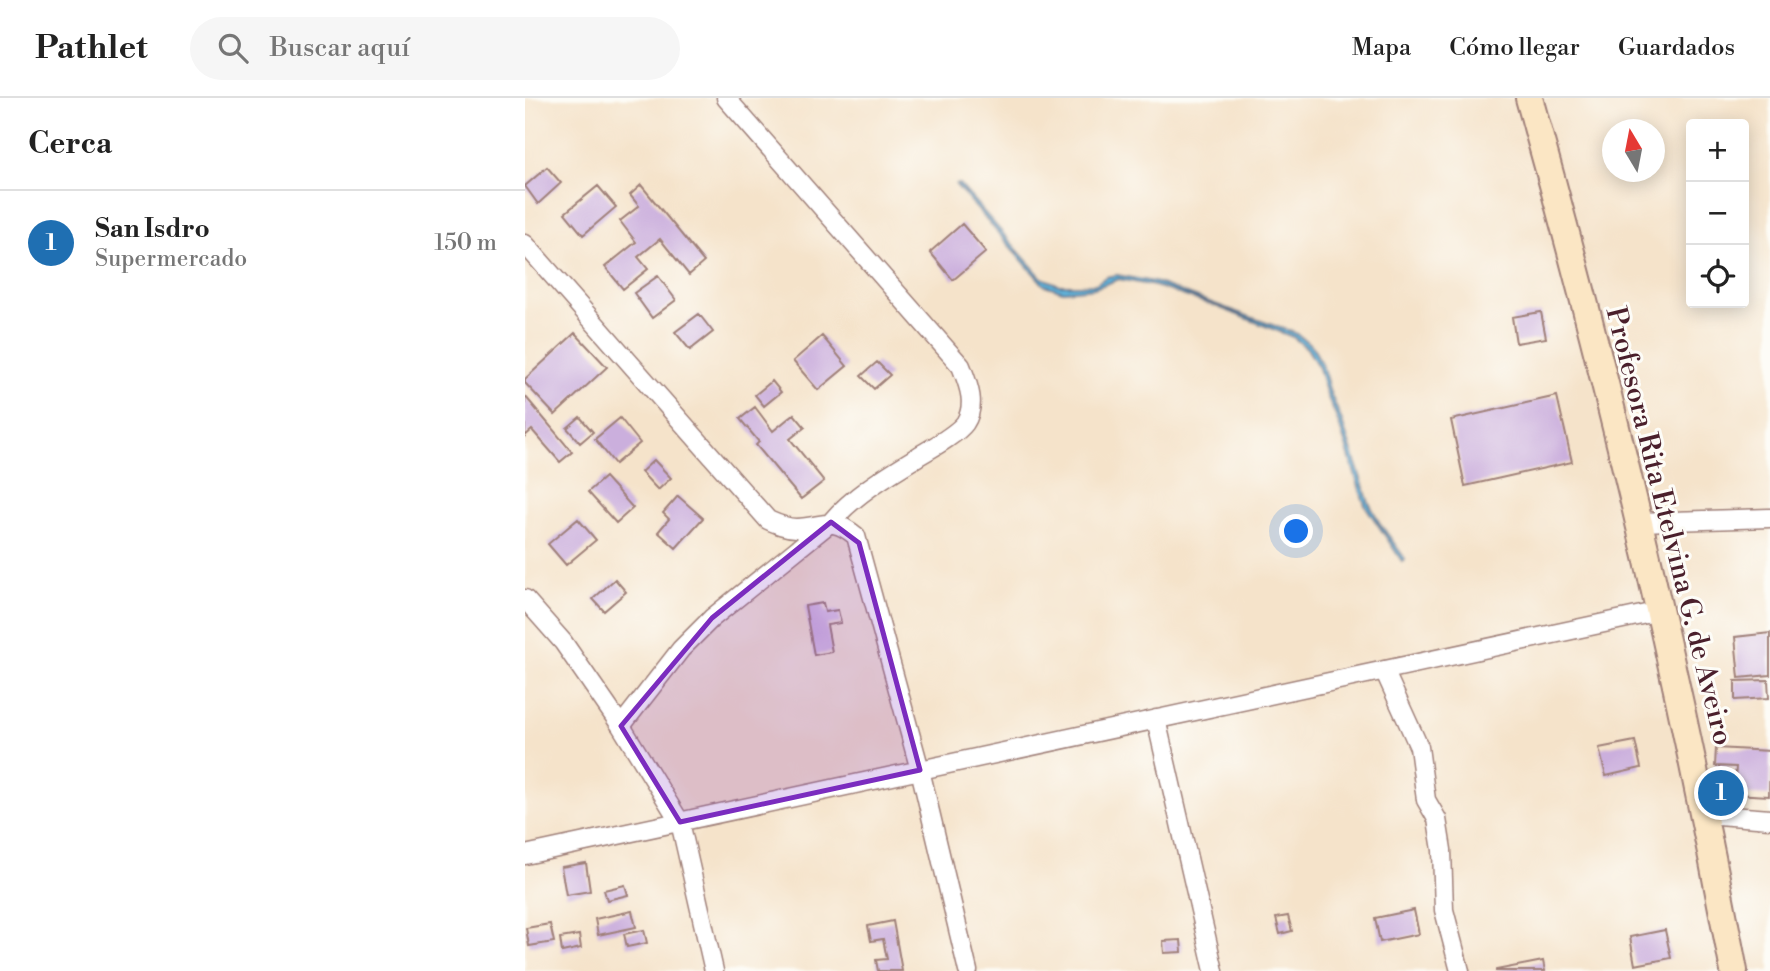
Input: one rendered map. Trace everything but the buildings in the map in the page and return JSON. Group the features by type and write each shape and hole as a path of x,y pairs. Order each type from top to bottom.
{"street":[{"path":"621,726 681,649 712,618 831,522 843,508 866,490 964,424 970,410 971,393 961,366 726,98"},
{"name":"Profesora Rita Etelvina G. de Aveiro","path":"1529,98 1660,611 1705,814 1734,971"},
{"path":"525,244 768,520 784,527 798,528 831,522 856,536 920,770 968,971"},
{"path":"1639,522 1770,518"},
{"path":"525,599 562,642 621,726 680,822 714,971"},
{"path":"525,855 1660,611"},
{"path":"1384,670 1419,747 1426,800 1437,819 1441,837 1444,910 1460,971"},
{"path":"1156,719 1213,971"},
{"path":"1705,814 1770,819"}],"highlighted area":[{"path":"831,522 859,543 920,770 680,822 621,726 712,618"}],"water":[{"path":"959,184 1042,278 1059,285 1079,285 1096,284 1106,277 1117,275 1157,283 1297,334 1313,347 1323,368 1369,503 1405,559 1402,561 1365,505 1319,368 1307,348 1293,337 1218,307 1155,286 1119,279 1094,288 1063,291 1044,285 956,185"}],"place":[{"name":"San Isdro","path":"1721,793"}]}
